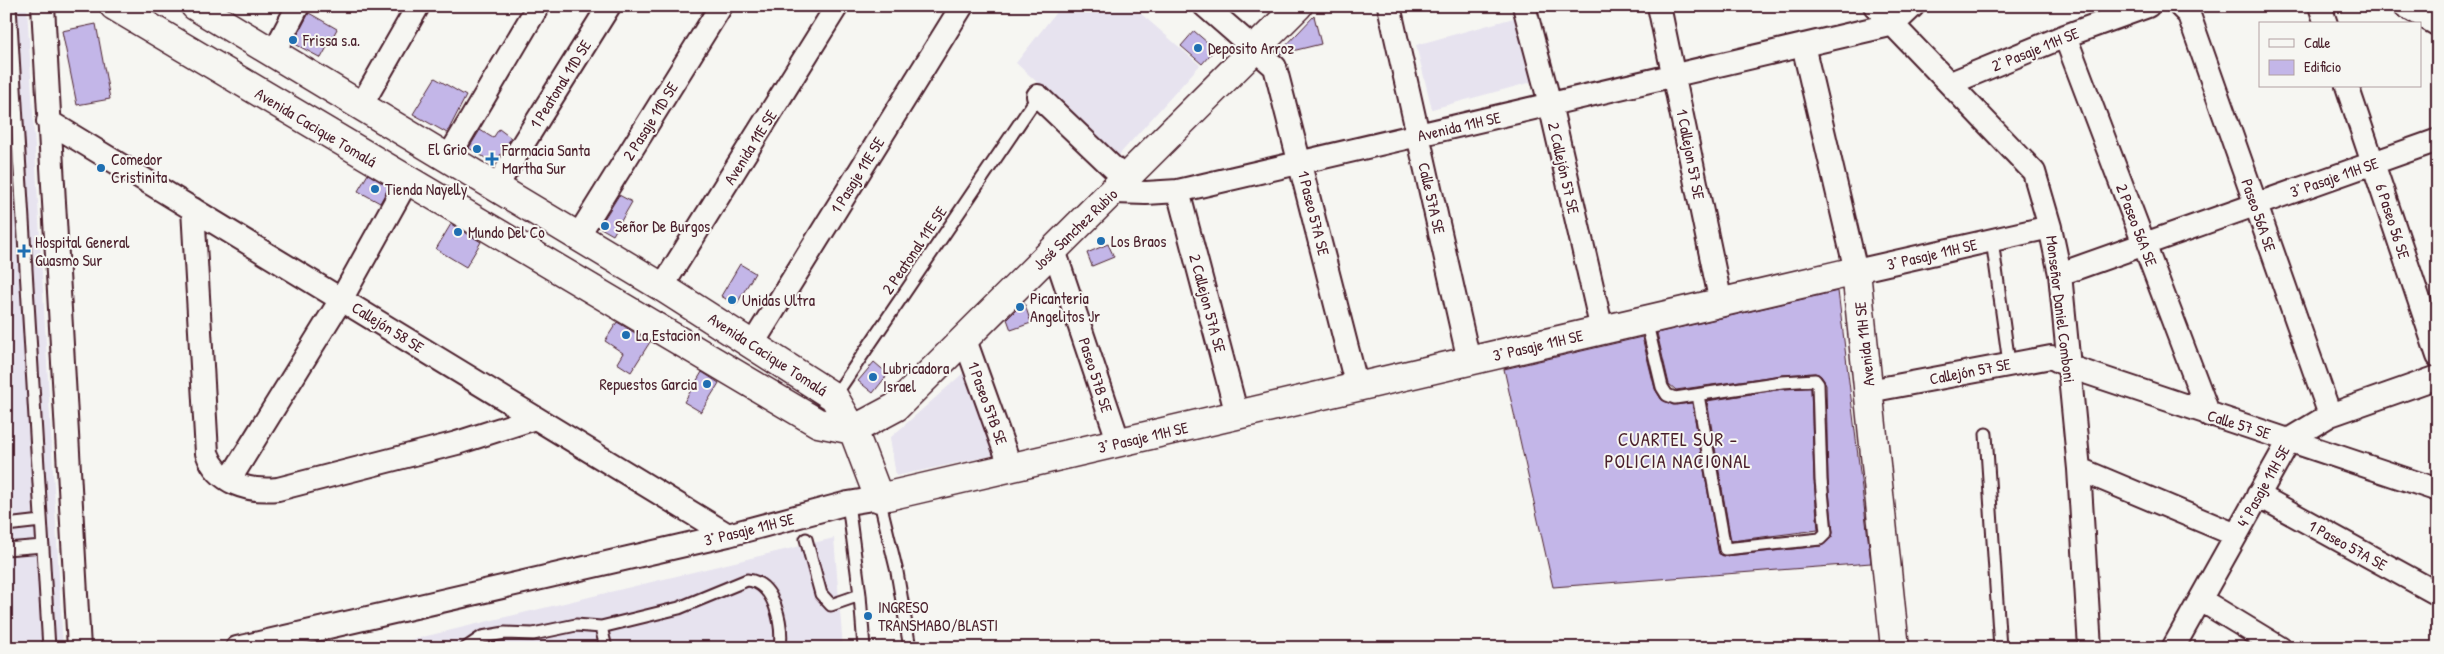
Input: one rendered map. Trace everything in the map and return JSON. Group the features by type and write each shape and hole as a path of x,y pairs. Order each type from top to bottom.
{"main road":[{"name":"Avenida Cacique Tomalá","path":"114,6 407,182 818,423 853,430"},
{"name":"Avenida Cacique Tomalá","path":"195,6 362,104 662,287 834,397 853,430"},
{"name":"José Sanchez Rubio","path":"853,430 896,407 964,337 1120,186 1298,6"},
{"name":"3° Pasaje 11H SE","path":"880,498 1856,271"},
{"name":"Avenida 11H SE","path":"1856,271 1895,648"},
{"path":"853,430 880,498"}],"street":[{"path":"43,6 79,648"},
{"path":"274,52 298,6"},
{"path":"362,104 418,6"},
{"path":"448,158 538,6"},
{"name":"1 Peatonal 11D SE","path":"496,187 609,6"},
{"name":"2 Pasaje 11D SE","path":"578,236 721,6"},
{"name":"Avenida 11E SE","path":"662,287 837,6"},
{"name":"1 Pasaje 11E SE","path":"752,345 962,6"},
{"name":"1 Paseo 57A SE","path":"1205,6 1275,67 1301,162 1357,387"},
{"name":"Calle 57A SE","path":"1388,6 1469,361"},
{"name":"2 Callejón 57 SE","path":"1524,6 1550,104 1602,330"},
{"name":"1 Callejon 57 SE","path":"1660,6 1721,303"},
{"name":"Monseñor Daniel Comboni","path":"1875,6 1951,83 2034,172 2050,228 2060,274 2079,469 2090,648"},
{"path":"1894,24 1913,6"},
{"name":"2° Pasaje 11H SE","path":"1951,83 2065,36 2148,6"},
{"path":"2320,6 2325,22"},
{"path":"2405,6 2438,25"},
{"name":"Paseo 56A SE","path":"2185,11 2330,415"},
{"name":"Avenida 11H SE","path":"1120,186 1146,193 1178,191 1894,24"},
{"name":"2 Paseo 56A SE","path":"2065,36 2209,415"},
{"name":"Avenida 11H SE","path":"1803,45 1856,271"},
{"name":"6 Paseo 56 SE","path":"2348,88 2438,356"},
{"path":"1038,96 1120,186"},
{"name":"Callejón 58 SE","path":"48,121 342,298 728,535"},
{"name":"3° Pasaje 11H SE","path":"2060,274 2438,140"},
{"path":"230,479 342,298 407,182"},
{"name":"2 Callejon 57A SE","path":"1178,191 1237,415"},
{"path":"193,209 208,453 211,464 230,479 251,490 278,489 457,443 535,418"},
{"name":"3° Pasaje 11H SE","path":"1856,271 2050,228"},
{"name":"Paseo 57B SE","path":"1054,250 1118,443"},
{"name":"1 Paseo 57B SE","path":"964,337 1011,468"},
{"name":"Callejón 57 SE","path":"1869,391 2009,363 2051,357 2070,367"},
{"name":"Calle 57 SE","path":"2070,367 2438,490"},
{"name":"4° Pasaje 11H SE","path":"2173,648 2290,439 2330,415 2438,377"},
{"path":"2079,469 2236,535"},
{"name":"1 Paseo 57A SE","path":"2258,495 2438,594"},
{"name":"3° Pasaje 11H SE","path":"236,648 728,535 848,504 880,498"},
{"path":"2201,600 2280,648"}],"lane":[{"path":"10,6 49,648"},
{"name":"2 Peatonal 11E SE","path":"818,423 1038,96"},
{"path":"1992,240 2009,363"},
{"path":"1646,320 1658,373 1667,395 1675,398 1782,382 1815,380 1818,384 1821,480 1826,533 1820,539 1725,549 1698,395"},
{"path":"1986,434 2000,648"},
{"path":"880,498 897,572 910,648"},
{"path":"848,504 860,595 864,648"},
{"path":"6,525 41,521"},
{"path":"806,540 821,594 826,601 831,605 860,595"},
{"path":"6,549 42,546"},
{"path":"466,648 482,637 505,633 533,634 576,625 601,627 680,608 747,580 757,581 769,592 777,615 780,648"},
{"path":"601,627 606,648"}],"shaded area":[{"name":"Hospital General Guasmo Sur","path":"6,6 27,6 63,648 6,648"},
{"path":"1061,6 1132,6 1200,65 1118,156 1016,63"},
{"path":"1521,16 1536,81 1432,109 1416,45"},
{"path":"970,367 1000,454 896,476 890,438"},
{"path":"834,538 843,648 377,648"}],"building":[{"path":"309,13 337,29 321,58 293,43"},
{"path":"1314,16 1321,44 1280,54 1279,53"},
{"path":"96,24 110,99 77,105 62,31"},
{"name":"Deposito Arroz","path":"1194,31 1215,49 1202,64 1181,46"},
{"path":"435,78 466,96 447,133 413,114"},
{"path":"499,129 511,138 495,164 469,148 480,130 493,138"},
{"name":"Tienda Nayelly","path":"368,174 389,187 380,203 358,191"},
{"path":"619,195 632,202 613,235 599,227"},
{"path":"451,224 481,242 466,267 436,249"},
{"name":"Los Braos","path":"1108,244 1114,257 1092,266 1087,253"},
{"path":"740,264 755,273 736,305 721,296"},
{"path":"1838,291 1871,563 1553,587 1504,369 1642,337 1655,389 1661,399 1673,405 1692,403 1719,554 1726,556 1821,546 1831,538 1833,533 1828,480 1826,384 1821,376 1815,373 1782,375 1676,390 1669,384 1657,333"},
{"name":"Picanteria Angelitos Jr","path":"1024,302 1031,323 1011,330 1007,319"},
{"path":"617,322 650,342 631,372 617,363 623,353 605,341"},
{"name":"Lubricadora Israel","path":"874,362 888,374 873,393 858,381"},
{"path":"702,372 719,383 701,412 684,402"},
{"path":"1811,388 1814,480 1818,530 1731,541 1707,401 1783,389"}],"place":[{"name":"Frissa s.a.","path":"293,40"},
{"name":"Deposito Arroz","path":"1198,48"},
{"name":"El Grio","path":"477,149"},
{"name":"Farmacia Santa Martha Sur","path":"492,159"},
{"name":"Comedor Cristinita","path":"101,168"},
{"name":"Tienda Nayelly","path":"375,189"},
{"name":"Señor De Burgos","path":"605,226"},
{"name":"Mundo Del Co","path":"458,232"},
{"name":"Los Braos","path":"1101,241"},
{"name":"Hospital General Guasmo Sur","path":"24,251"},
{"name":"Unidas Ultra","path":"732,300"},
{"name":"Picanteria Angelitos Jr","path":"1020,307"},
{"name":"La Estacion","path":"626,335"},
{"name":"Lubricadora Israel","path":"873,377"},
{"name":"Repuestos Garcia","path":"707,384"},
{"name":"INGRESO TRANSMABO/BLASTI","path":"868,616"}],"district":[{"name":"CUARTEL SUR - POLICIA NACIONAL","path":"1678,450"}]}
